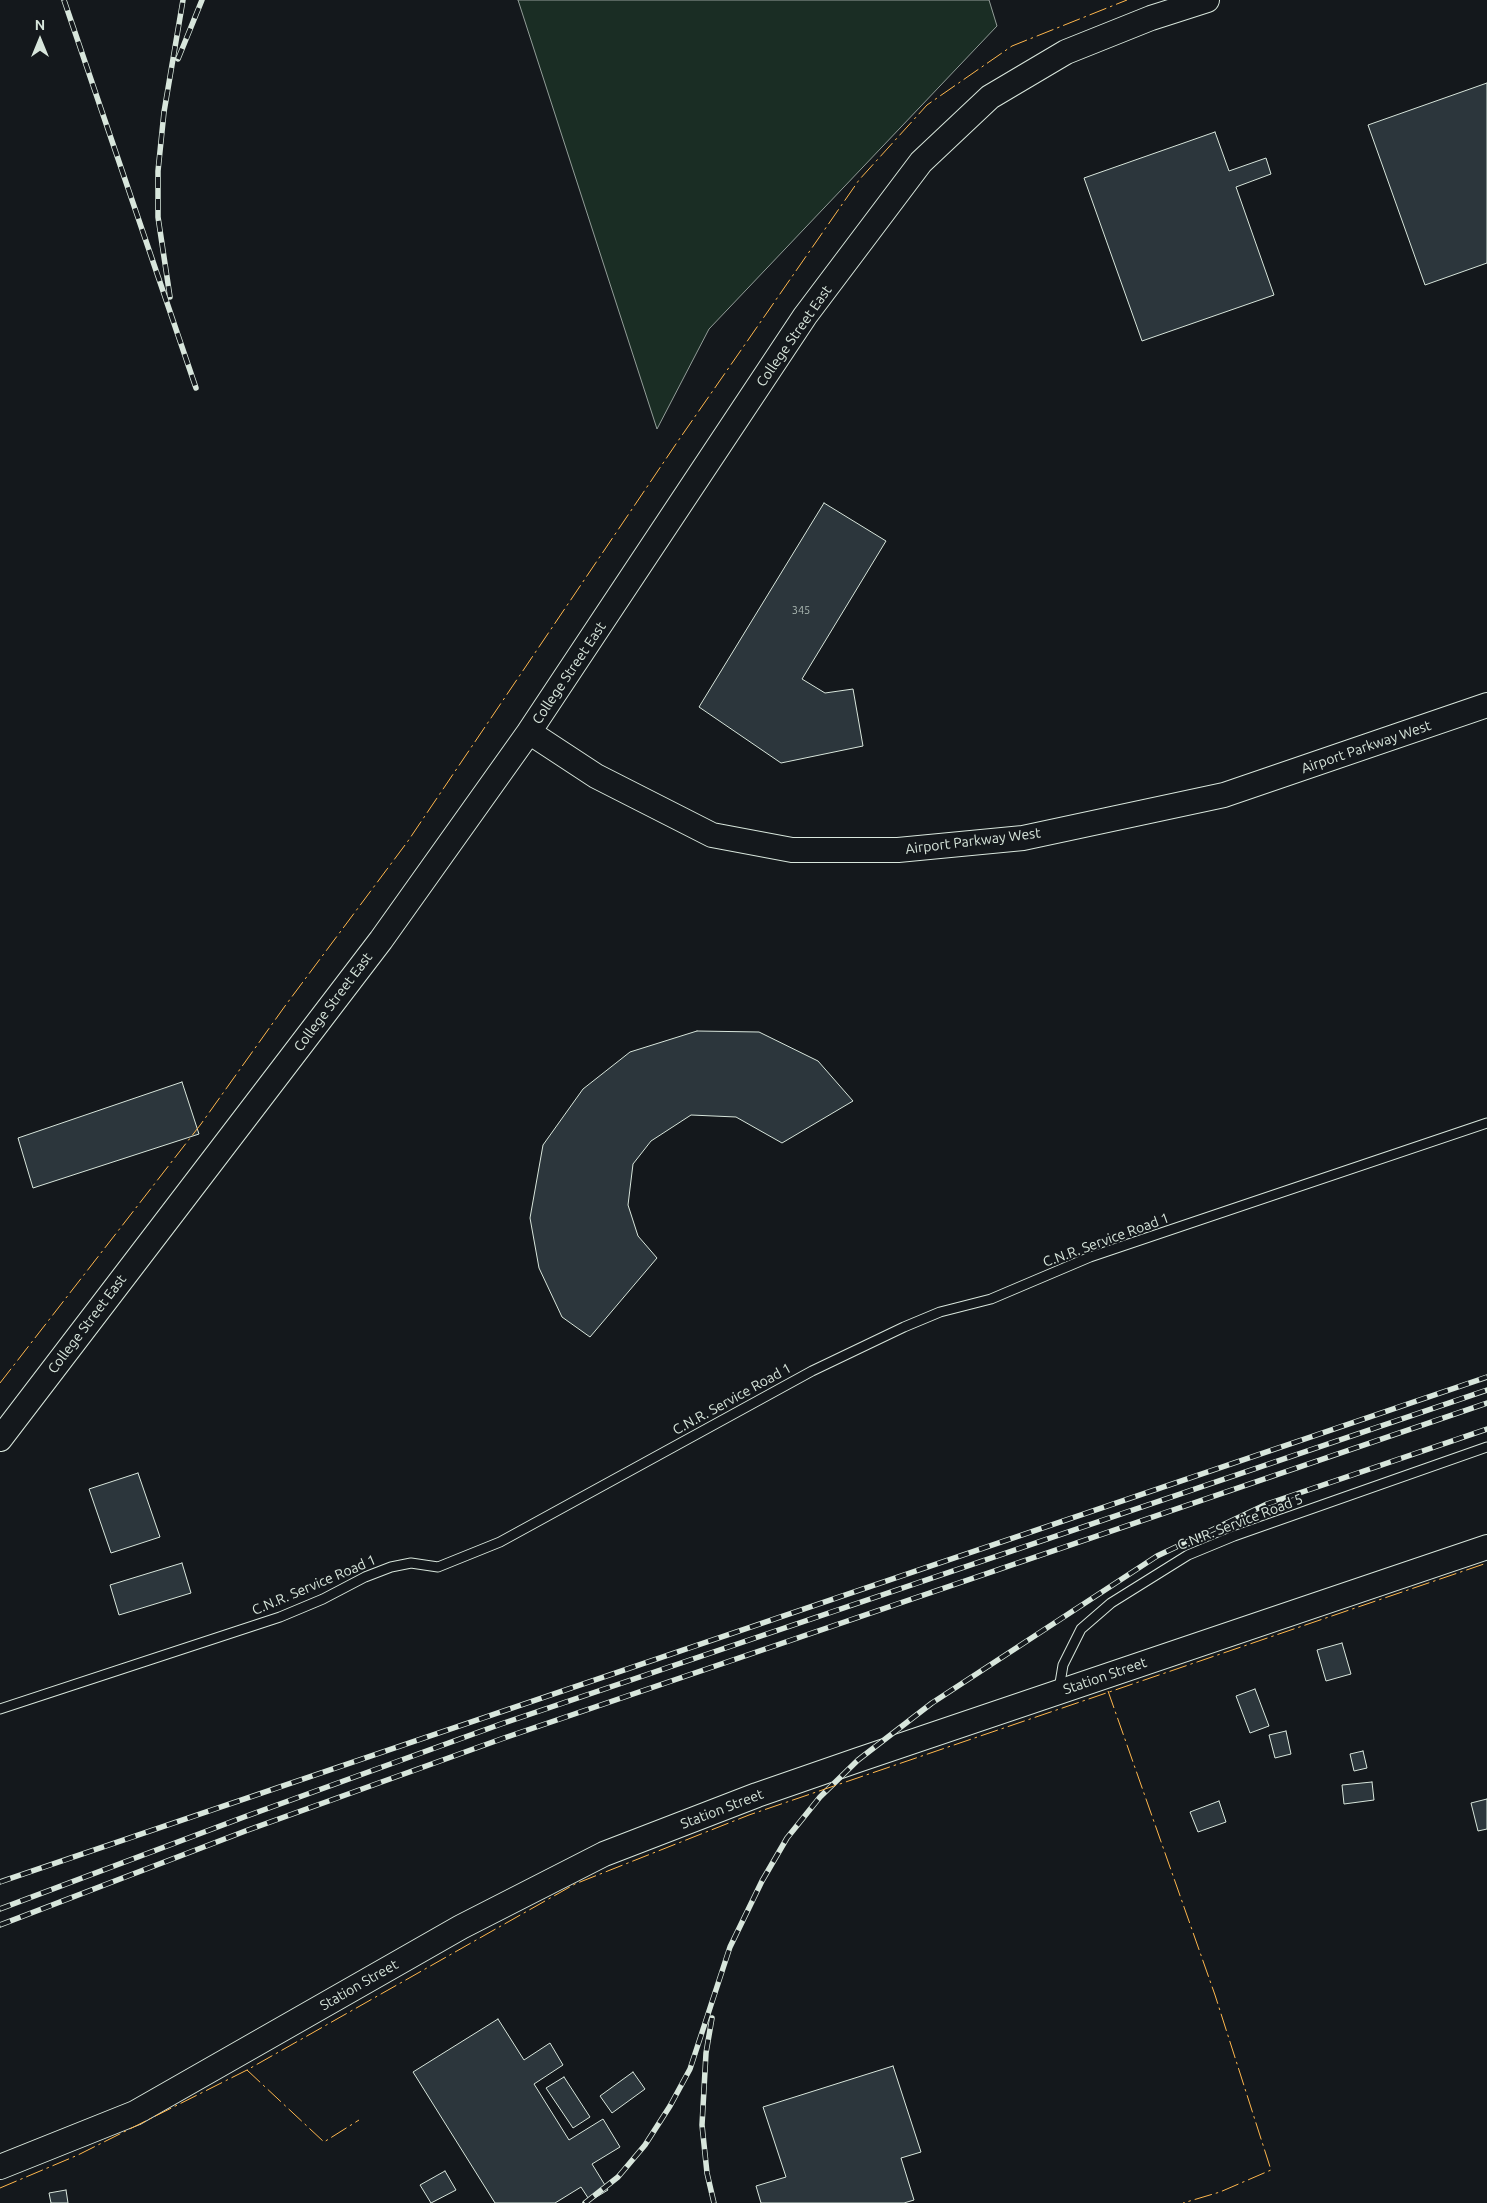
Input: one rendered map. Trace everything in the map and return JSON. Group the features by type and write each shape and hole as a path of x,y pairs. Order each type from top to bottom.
{"street":[{"name":"College Street East","path":"0,1439 381,940 529,732 805,316 921,162 990,97 1066,52 1151,18 1207,0"},
{"name":"Airport Parkway West","path":"529,732 596,776 712,835 792,850 898,850 1023,838 1224,795 1487,705"},
{"name":"Station Street","path":"0,2167 136,2113 461,1926 604,1854 756,1795 1487,1547"}],"lane":[{"name":"C.N.R. Service Road 1","path":"0,1709 280,1617 323,1599 365,1577 391,1567 411,1563 438,1567 500,1542 812,1371 904,1327 940,1312 991,1300 1090,1257 1487,1122"},
{"name":"C.N.R. Service Road 5","path":"1059,1692 1064,1665 1081,1629 1111,1603 1188,1555 1234,1536 1487,1447"}],"green space":[{"path":"518,0 989,0 997,26 709,329 657,429"}],"building":[{"path":"1487,83 1487,263 1425,285 1368,125"},
{"path":"1215,132 1229,171 1266,158 1271,174 1236,187 1274,295 1142,341 1084,178"},
{"path":"824,503 886,541 802,679 825,693 853,689 863,746 781,763 699,707"},
{"path":"697,1031 759,1032 818,1061 853,1101 782,1143 736,1117 691,1115 651,1141 633,1164 628,1205 638,1236 657,1258 590,1337 562,1317 539,1268 530,1218 543,1145 583,1089 630,1052"},
{"path":"182,1082 199,1134 33,1188 18,1138"},
{"path":"138,1473 160,1537 111,1553 89,1489"},
{"path":"182,1563 191,1593 119,1615 110,1585"},
{"path":"1342,1643 1351,1674 1326,1681 1317,1650"},
{"path":"1255,1689 1269,1726 1250,1733 1236,1696"},
{"path":"1286,1731 1291,1754 1275,1758 1269,1735"},
{"path":"1363,1751 1367,1768 1354,1771 1350,1754"},
{"path":"1372,1782 1374,1800 1344,1804 1342,1785"},
{"path":"1487,1799 1487,1829 1478,1831 1471,1803"},
{"path":"1219,1801 1226,1822 1198,1832 1190,1812"},
{"path":"498,2019 524,2060 550,2043 563,2065 534,2084 569,2140 603,2119 620,2147 592,2164 608,2190 590,2201 581,2187 555,2203 495,2203 413,2072"},
{"path":"893,2066 921,2152 901,2158 914,2200 904,2203 761,2203 756,2186 786,2177 763,2107"},
{"path":"633,2072 645,2089 612,2113 600,2096"},
{"path":"564,2077 590,2117 573,2128 546,2088"},
{"path":"445,2171 456,2190 431,2203 420,2185"},
{"path":"66,2190 68,2203 51,2203 49,2193"}],"railway":[{"path":"64,0 196,388"},
{"path":"170,297 158,217 158,171 164,112 183,0"},
{"path":"178,59 202,0"},
{"path":"0,1882 1487,1377"},
{"path":"0,1909 244,1817 501,1724 1487,1390"},
{"path":"0,1925 248,1830 504,1738 1487,1403"},
{"path":"585,2203 618,2177 645,2145 670,2106 690,2069 730,1947 762,1881 787,1838 820,1797 858,1760 932,1703 1157,1556 1267,1504 1487,1429"},
{"path":"712,2018 706,2053 702,2125 707,2173 714,2203"}],"power":[{"path":"0,1383 201,1124 285,1006 408,841 678,441 859,180 927,105 1012,46 1127,0"},
{"path":"0,2188 78,2155 247,2070 575,1884 749,1815 1487,1563"},
{"path":"1108,1691 1215,1995 1271,2170 1220,2192 1183,2203"},
{"path":"247,2070 324,2142 359,2120"}]}
